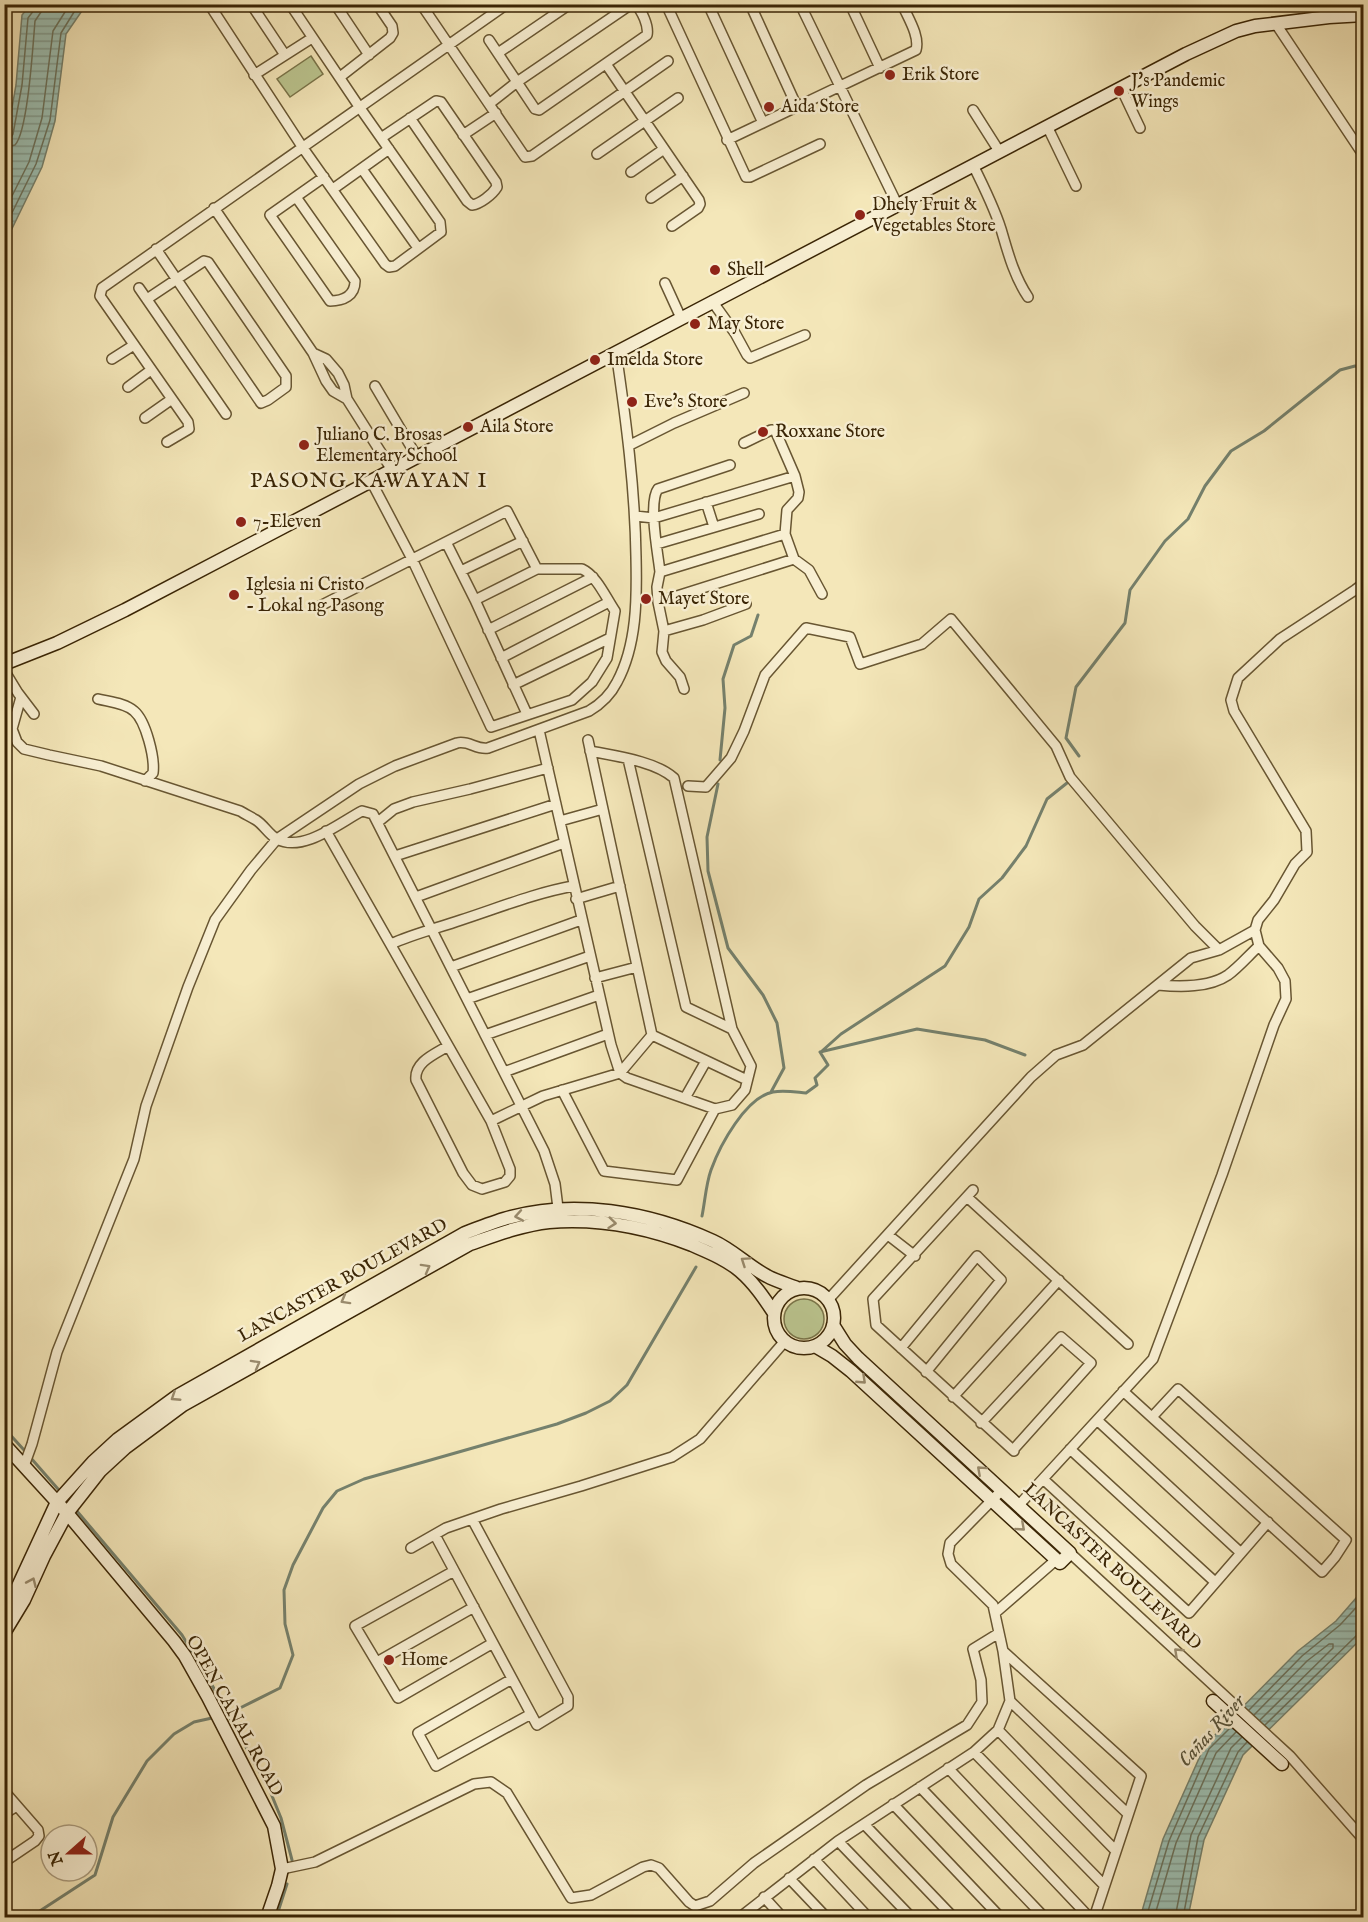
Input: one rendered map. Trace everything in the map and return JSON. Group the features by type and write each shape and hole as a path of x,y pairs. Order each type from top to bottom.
{"main road":[{"path":"4,664 57,643 125,610 1186,54 1236,31 1276,24 1364,15"},
{"name":"LANCASTER BOULEVARD","path":"4,1633 24,1600 67,1513 100,1471 125,1448 183,1405 470,1244 508,1231 548,1222 559,1216 587,1210 626,1213 664,1222 715,1242 766,1276 797,1288"},
{"name":"LANCASTER BOULEVARD","path":"4,1611 57,1502 93,1462 118,1439 177,1396 465,1233 506,1219 546,1211 559,1216 624,1225 661,1233 710,1252 738,1270 758,1289 774,1313"},
{"path":"797,1288 813,1289 828,1300 834,1314 833,1325 828,1335 815,1346 798,1347 785,1341 776,1330 774,1313 782,1297 797,1288"},
{"name":"LANCASTER BOULEVARD","path":"833,1325 845,1344 858,1358 1070,1553"},
{"name":"LANCASTER BOULEVARD","path":"815,1346 851,1371 1058,1561"},
{"name":"OPEN CANAL ROAD","path":"4,1444 67,1513 185,1656 208,1696 274,1826 282,1869 267,1917"},
{"path":"1058,1561 1070,1553"},
{"name":"LANCASTER BOULEVARD","path":"1217,1696 1286,1760"}],"street":[{"path":"209,4 303,148 385,264 389,267 395,266 441,232 440,222 290,4"},
{"path":"251,4 285,55"},
{"path":"334,4 369,55"},
{"path":"340,77 390,38 393,33 392,26 377,4"},
{"path":"421,4 525,157 532,156 669,62"},
{"path":"167,442 189,429 189,426 100,296 99,291 507,4"},
{"path":"498,53 570,4"},
{"path":"666,4 742,173 746,177 820,144"},
{"path":"708,4 763,123"},
{"path":"750,4 797,107"},
{"path":"800,4 897,204"},
{"path":"850,4 880,68"},
{"path":"727,140 916,50 918,44 916,36 902,4"},
{"path":"489,40 498,53 517,82 535,109 539,110 647,35 648,31 636,5 630,5 517,82 489,104"},
{"path":"1276,24 1364,156"},
{"path":"254,75 312,38"},
{"path":"606,64 699,200 698,208 672,226"},
{"path":"1121,88 1140,128"},
{"path":"597,154 678,98"},
{"path":"381,138 436,100 441,102 496,182 495,191 477,204 471,205 466,201 410,118"},
{"path":"973,110 999,152"},
{"path":"464,135 496,113"},
{"path":"1047,126 1076,186"},
{"path":"333,189 389,149"},
{"path":"631,172 664,149"},
{"path":"973,165 1000,227 1014,270 1028,297"},
{"path":"362,169 418,248"},
{"path":"651,198 683,176"},
{"path":"270,215 324,177"},
{"path":"263,206 330,301 340,301 351,295 355,289 354,281 296,197"},
{"path":"214,208 313,353 326,359 338,373 347,399 392,471"},
{"path":"147,299 176,279 204,261 208,262 286,376 286,387 261,403 176,279 156,249"},
{"path":"665,283 681,318"},
{"path":"139,288 226,414"},
{"path":"712,301 750,358 806,335"},
{"path":"112,359 134,345"},
{"path":"24,1466 57,1352 134,1159 146,1106 188,987 215,920 251,870 277,839 359,784 395,766 457,743 467,742 484,749 589,711 600,704 619,679 631,643 636,591 635,516 630,445 616,352"},
{"path":"128,387 151,370"},
{"path":"375,386 417,457"},
{"path":"630,445 744,393"},
{"path":"145,418 172,399"},
{"path":"744,443 775,430 800,492 798,498 787,510 785,534 794,559 809,570 822,594"},
{"path":"684,690 680,677 666,661 662,652 664,631 657,587 660,572 654,518 655,494 658,489 730,465"},
{"path":"635,516 654,518 795,476"},
{"path":"371,481 412,559 491,727 572,700 592,682 607,658 615,611 589,572 582,569 537,569 475,600"},
{"path":"706,502 714,527"},
{"path":"318,608 507,512 537,569"},
{"path":"657,544 759,514"},
{"path":"660,572 785,534"},
{"path":"461,571 523,541"},
{"path":"446,542 475,600 526,714"},
{"path":"658,602 794,559"},
{"path":"488,630 593,577"},
{"path":"1019,1505 1153,1359 1222,1175 1274,1025 1286,999 1285,981 1278,968 1259,945 1255,930 1258,920 1274,900 1296,864 1307,852 1306,831 1234,711 1231,700 1238,678 1280,639 1364,583"},
{"path":"501,658 609,602"},
{"path":"664,631 703,621 746,604"},
{"path":"688,786 706,787 731,758 765,675 807,628 850,637 860,664 922,644 951,619 1056,746 1070,777 1195,926 1220,950"},
{"path":"513,685 610,638"},
{"path":"4,670 34,714"},
{"path":"21,697 12,729 17,742 24,749 101,766 240,812 256,820 277,839 302,843 362,811 373,814 544,1151 555,1184 559,1216"},
{"path":"98,699 125,705 134,710 139,717 154,763 153,773 145,781"},
{"path":"539,730 576,899 608,1034 620,1073 627,1078 715,1109 732,1104 745,1090 751,1066 732,1029 674,778 666,771 628,759 590,751"},
{"path":"588,740 652,1035"},
{"path":"628,759 686,1007 732,1029"},
{"path":"378,822 394,809 413,801 470,789 548,768"},
{"path":"395,856 556,804"},
{"path":"560,821 603,809"},
{"path":"326,831 491,1121 510,1169 510,1176 505,1182 482,1189 472,1185 463,1173 416,1080 415,1072 419,1065 448,1046"},
{"path":"416,897 564,843"},
{"path":"391,944 548,890 573,886"},
{"path":"576,899 620,886"},
{"path":"451,968 581,920"},
{"path":"828,1300 1031,1077 1056,1055 1083,1046 1191,958 1220,950 1255,930"},
{"path":"1158,985 1182,987 1215,981 1227,975 1259,945"},
{"path":"467,999 590,956"},
{"path":"595,978 637,967"},
{"path":"486,1035 599,995"},
{"path":"504,1072 608,1034"},
{"path":"652,1035 747,1080"},
{"path":"491,1121 543,1096 620,1073 652,1035"},
{"path":"685,1098 706,1061"},
{"path":"562,1090 604,1171 677,1180 715,1109"},
{"path":"981,1423 1061,1337 1091,1363 1013,1451 981,1423 952,1397 876,1325 873,1299 970,1194 1128,1344"},
{"path":"888,1235 915,1256"},
{"path":"901,1348 977,1256 1001,1280 926,1372"},
{"path":"952,1397 1059,1280"},
{"path":"411,1548 446,1528 672,1457 700,1439 785,1341"},
{"path":"1123,1391 1322,1572 1335,1557 1346,1540 1178,1389 1152,1417"},
{"path":"1097,1420 1241,1553"},
{"path":"1070,1449 1215,1582"},
{"path":"1043,1479 1189,1613 1268,1522"},
{"path":"739,1917 838,1840 974,1752 998,1730 1010,1701 1003,1651 993,1605 951,1564 948,1554 950,1543 1002,1490"},
{"path":"435,1535 537,1725 568,1706 568,1697 472,1519"},
{"name":"LANCASTER BOULEVARD","path":"1070,1553 1217,1696"},
{"path":"995,1613 1058,1561"},
{"path":"454,1571 355,1626 398,1698 493,1643"},
{"path":"376,1662 474,1607"},
{"path":"282,1869 315,1862 474,1784 491,1782 507,1793 571,1898 591,1895 651,1865 659,1868 695,1906 701,1905 710,1901 754,1863 866,1785 966,1725 982,1702 981,1680 973,1649 999,1633"},
{"path":"948,1768 1092,1917 1141,1776 1003,1651"},
{"path":"512,1678 418,1733 436,1766 531,1714"},
{"path":"1010,1701 1128,1814"},
{"path":"998,1730 1116,1851"},
{"path":"974,1752 1104,1885"},
{"name":"LANCASTER BOULEVARD","path":"1286,1760 1364,1840"},
{"path":"920,1787 1046,1917"},
{"path":"4,1791 38,1830 39,1836 36,1841 4,1862"},
{"path":"893,1804 1002,1917"},
{"path":"4,1815 17,1806"},
{"path":"864,1824 954,1917"},
{"path":"838,1840 912,1917"},
{"path":"814,1859 870,1917"},
{"path":"789,1878 827,1917"},
{"path":"764,1897 783,1917"}],"green space":[{"path":"311,56 323,74 290,97 277,79"},
{"path":"804,1299 818,1305 824,1319 818,1333 804,1339 790,1333 784,1319 790,1305"}],"water":[{"path":"31,4 86,5 66,34 55,121 42,167 5,243 5,147 16,85 22,15"},
{"path":"1363,1590 1363,1637 1243,1755 1204,1840 1188,1917 1140,1918 1163,1839 1205,1745 1298,1651 1336,1621"}],"waterway":[{"path":"1079,756 1066,738 1076,687 1125,623 1130,590 1165,541 1188,519 1205,486 1231,451 1264,431 1340,370 1355,366 1364,367"},
{"path":"720,760 725,708 723,679 734,645 751,636 758,615"},
{"path":"822,1051 841,1034 945,966 969,927 979,899 1002,878 1026,846 1047,799 1067,783"},
{"path":"718,784 707,837 708,871 728,948 763,995 777,1023 784,1068 771,1092"},
{"path":"702,1216 711,1170 735,1124 744,1112 763,1096 777,1091 806,1093 817,1085 815,1078 828,1065 820,1052 917,1029 985,1040 1025,1055"},
{"path":"227,1713 280,1688 293,1655 285,1624 284,1590 293,1565 323,1508 337,1491 364,1479 557,1424 610,1401 627,1385 696,1267"},
{"path":"4,1428 24,1450"},
{"path":"30,1457 58,1489"},
{"path":"76,1510 182,1635 270,1791 281,1818 292,1860"},
{"path":"29,1918 95,1875 113,1817 147,1761 174,1734 194,1722 212,1718"},
{"path":"276,1918 287,1884"}],"place":[{"name":"Erik Store","path":"890,75"},
{"name":"J's Pandemic Wings","path":"1119,91"},
{"name":"Aida Store","path":"769,107"},
{"name":"Dhely Fruit & Vegetables Store","path":"860,215"},
{"name":"Shell","path":"715,270"},
{"name":"May Store","path":"695,324"},
{"name":"Imelda Store","path":"595,360"},
{"name":"Eve's Store","path":"632,402"},
{"name":"Aila Store","path":"468,427"},
{"name":"Roxxane Store","path":"763,432"},
{"name":"Juliano C. Brosas Elementary School","path":"304,445"},
{"name":"7-Eleven","path":"241,522"},
{"name":"Iglesia ni Cristo - Lokal ng Pasong","path":"234,595"},
{"name":"Mayet Store","path":"646,599"},
{"name":"Home","path":"389,1660"}],"district":[{"name":"PASONG KAWAYAN I","path":"369,481"}],"water label":[{"name":"Cañas River","path":"1212,1731"}]}
